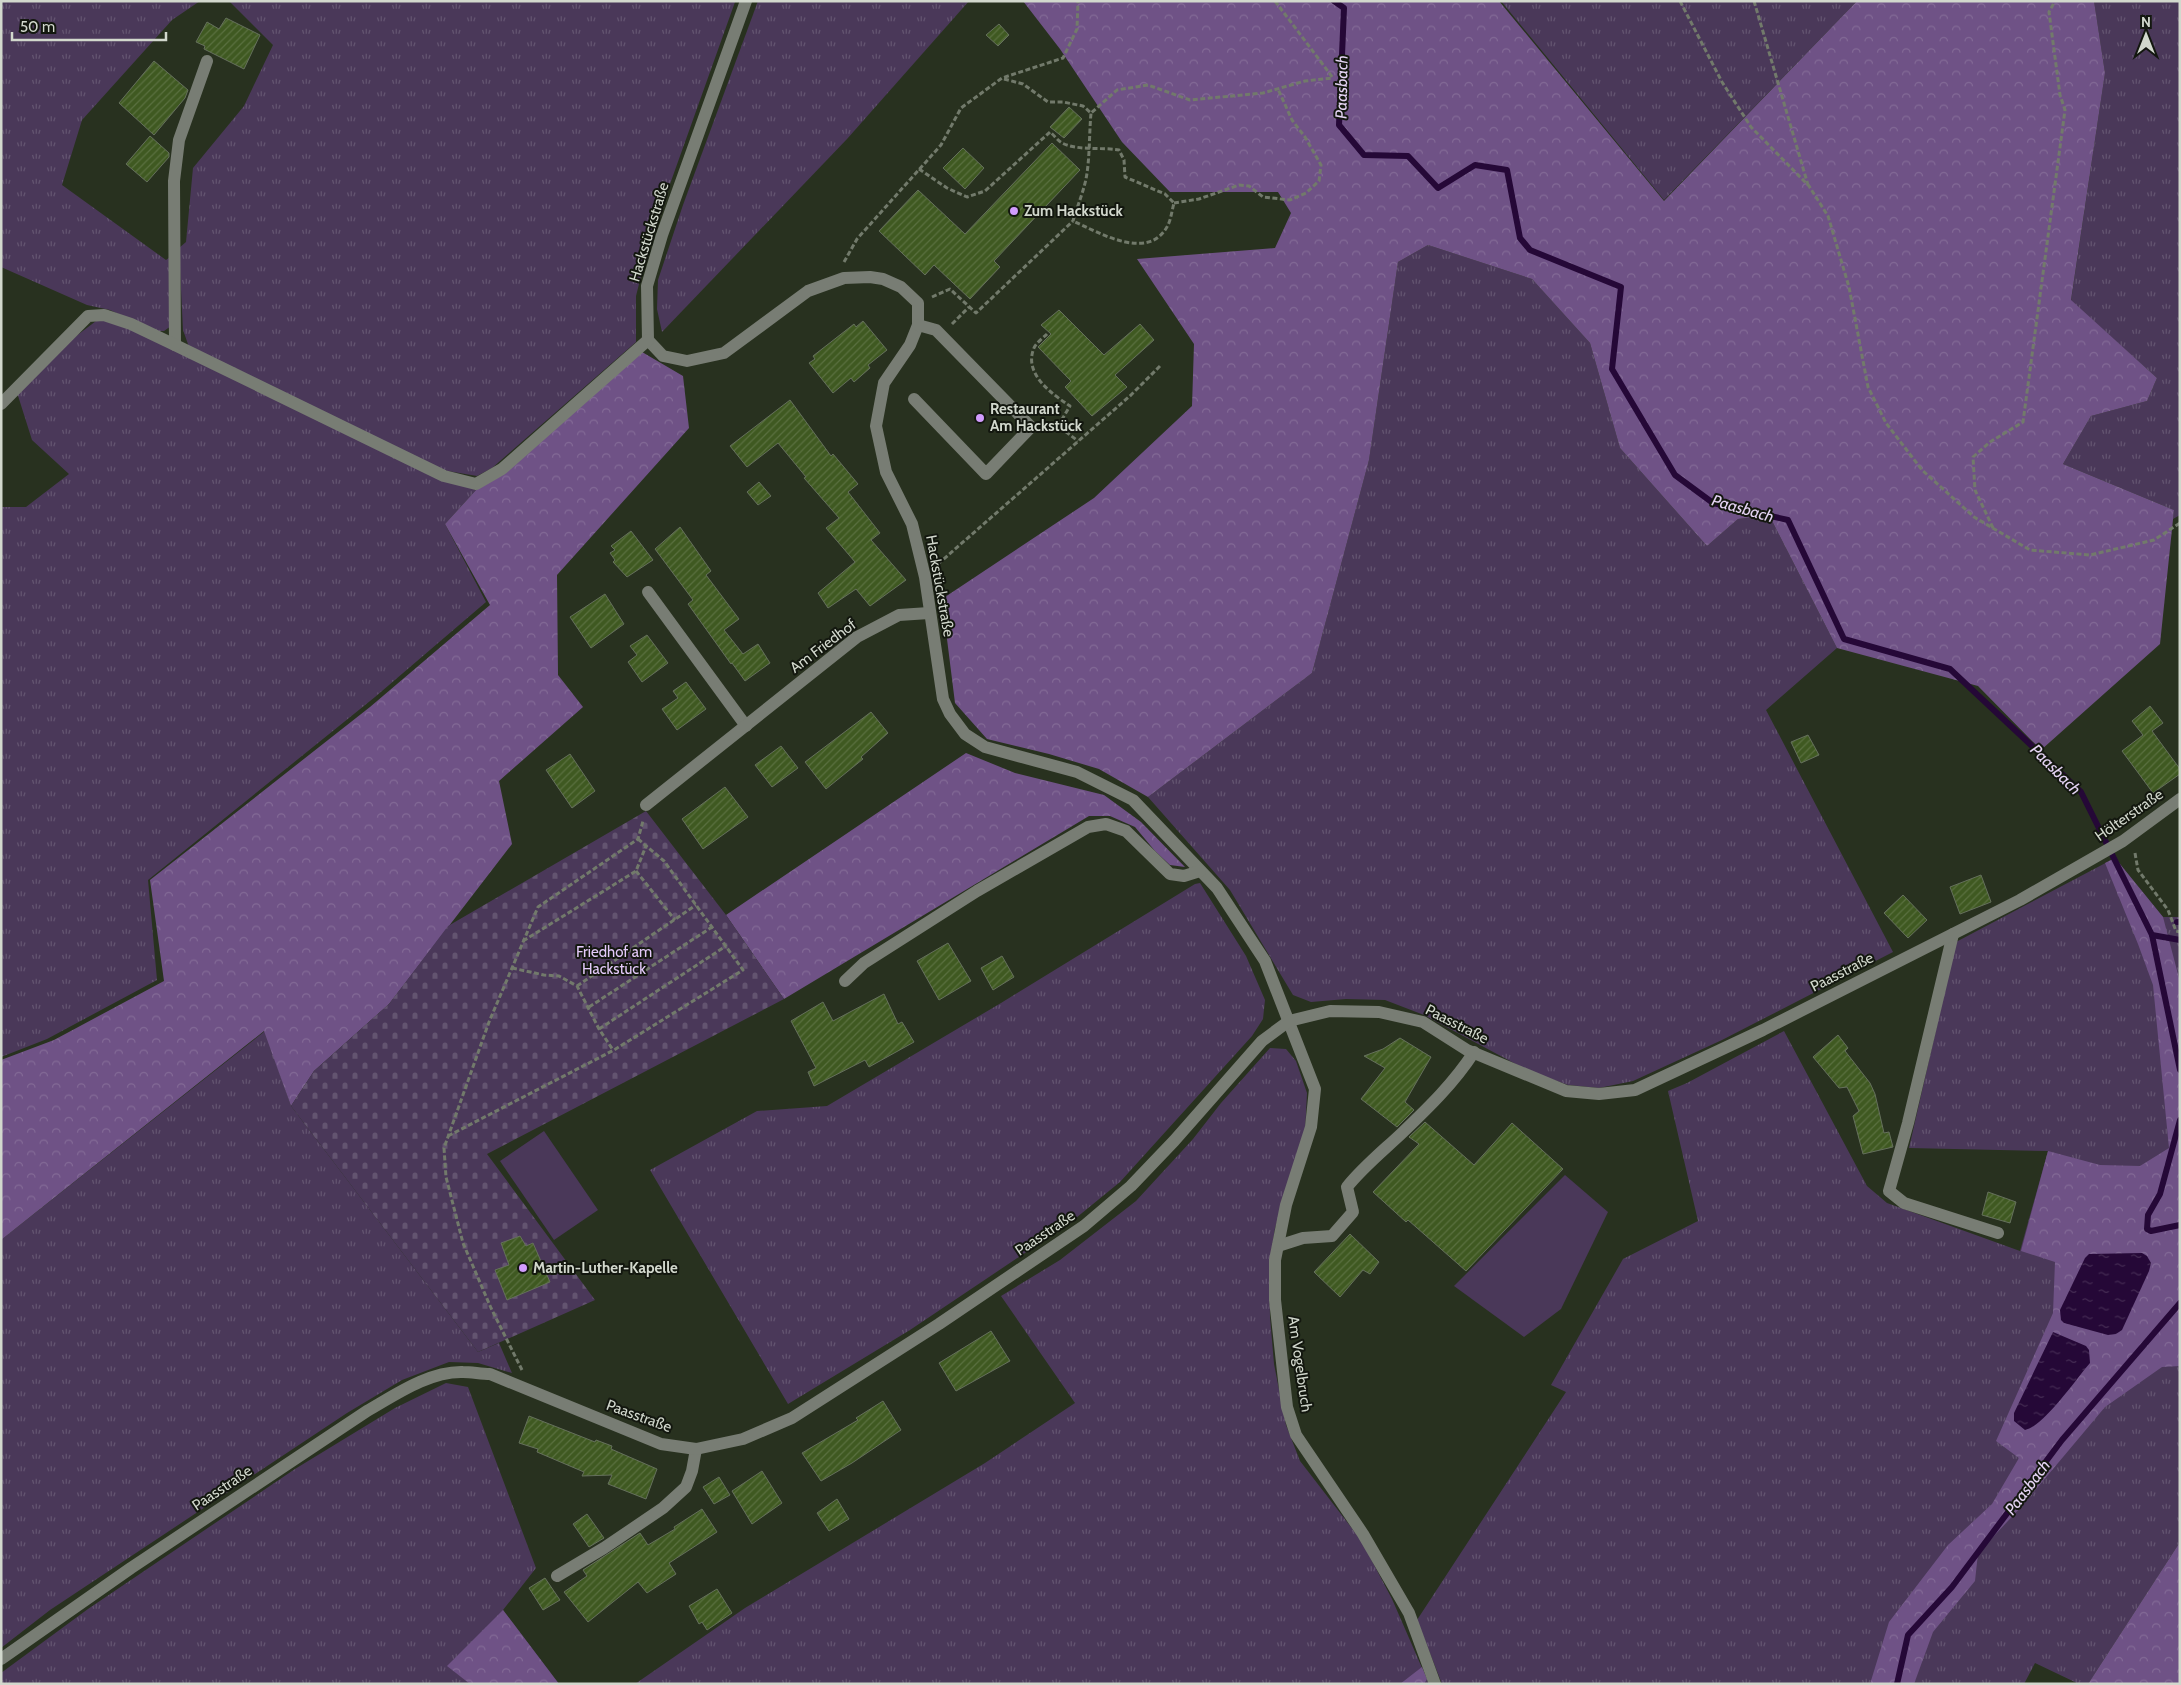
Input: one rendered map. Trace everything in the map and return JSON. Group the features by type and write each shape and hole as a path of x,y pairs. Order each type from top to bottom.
{"street":[{"name":"Hackstückstraße","path":"648,340 647,286 649,278 662,235 746,1"},
{"path":"175,345 174,181 179,140 207,61"},
{"path":"1,404 88,316 104,314 131,324 444,476 476,484 502,469 648,340 663,356 687,361 724,353 808,291 844,278 870,277 883,279 902,287 918,303"},
{"name":"Hackstückstraße","path":"918,303 918,325 910,345 884,383 876,426 886,472 912,524 925,576 943,699 950,714 965,734 985,747 1077,772 1132,800 1217,888 1265,961 1289,1021"},
{"path":"914,399 986,474 1031,428 936,330 918,325"},
{"path":"648,592 746,726"},
{"name":"Am Friedhof","path":"646,806 857,637 899,616 929,613"},
{"name":"Hölterstraße","path":"2096,857 2127,838 2180,799"},
{"path":"845,981 864,963 969,896 1088,827 1106,824 1126,831 1170,874 1184,876 1200,871"},
{"name":"Paasstraße","path":"1,1659 131,1568 367,1411 406,1388 441,1374 462,1371 490,1374 660,1444 696,1448 743,1439 792,1418 939,1324 1084,1226 1131,1186 1262,1040 1289,1021 1330,1011 1380,1012 1423,1022 1474,1052 1566,1091 1599,1094 1635,1090 1763,1030 1953,934 2020,900 2096,857"},
{"path":"1953,934 1908,1123 1889,1191 1904,1202 1998,1233"},
{"name":"Am Vogelbruch","path":"1289,1021 1315,1089 1311,1127 1286,1205 1275,1260 1275,1300 1286,1407 1296,1435 1311,1460 1363,1534 1409,1613 1435,1684"},
{"path":"1278,1246 1303,1238 1332,1236 1353,1212 1346,1186 1457,1077 1474,1052"},
{"path":"557,1576 604,1548 663,1508 686,1487 692,1471 696,1448"}],"path":[{"path":"844,278 843,264 857,239 941,145 961,108 1002,78 1063,58 1077,29 1078,1"},
{"path":"918,303 950,289 968,308 976,313 1072,221 1085,181 1091,113 1117,90 1148,85 1190,100 1254,94 1305,81 1333,78 1275,1"},
{"path":"1680,1 1722,82 1751,127 1808,186 1828,216 1849,287 1868,387 1886,423 1922,470 1974,517 2030,550 2090,555 2154,540 2180,523"},
{"path":"1754,1 1808,186"},
{"path":"1994,529 1975,490 1972,457 1990,442 2023,422 2066,110 2060,95 2049,12 2055,1"},
{"path":"1002,78 1023,84 1048,102 1063,102 1083,106 1091,113"},
{"path":"1174,203 1199,199 1239,185 1248,186 1264,196 1290,200 1306,193 1319,181 1321,165 1305,137 1292,120 1278,89"},
{"path":"919,169 947,188 967,197 985,191 1050,132 1062,143 1119,150 1124,160 1125,177 1165,194 1174,203"},
{"path":"1072,221 1105,237 1130,244 1146,242 1159,236 1168,226 1174,203"},
{"path":"1031,428 1061,421 1070,406 1049,393 1032,368 1034,348 1047,334"},
{"path":"925,576 1131,395 1160,366"},
{"path":"1054,423 1078,441"},
{"path":"532,1392 491,1308 463,1243 446,1177 444,1148 489,1022 538,907 638,839 646,806"},
{"path":"2127,838 2138,870 2168,910 2176,931 2180,932"},
{"path":"447,1136 614,1050 743,970 664,861 638,839"},
{"path":"524,940 636,871 646,846"},
{"path":"636,871 675,920"},
{"path":"577,986 696,905"},
{"path":"589,1007 712,927"},
{"path":"600,1029 726,946"},
{"path":"512,968 544,975 559,976 577,986 600,1029 614,1050"}],"green space":[{"path":"1,1 200,1 172,20 82,120 62,185 166,260 170,257 171,326 164,331 155,331 110,310 87,305 1,267"},
{"path":"229,1 735,2 650,240 636,296 636,342 492,468 477,476 442,470 189,347 183,330 179,248 186,242 193,168 244,106 273,45"},
{"path":"758,1 969,1 847,139 662,332 657,309 658,280 683,205"},
{"path":"1023,1 1499,1 1664,201 1857,1 2094,1 2105,73 2071,300 2157,378 2147,401 2091,416 2063,464 2174,510 2160,644 2041,750 1978,686 1837,648 1769,515 1738,519 1707,546 1620,448 1590,343 1532,279 1428,245 1398,262 1369,460 1312,673 1148,797 1099,769 1049,754 987,739 955,703 942,599 1094,498 1192,406 1194,344 1137,259 1275,248 1291,213 1278,192 1170,192 1122,142 1060,49"},
{"path":"1501,1 1857,1 1664,200"},
{"path":"2094,1 2180,1 2180,515 2173,519 2174,510 2063,464 2091,416 2147,401 2157,378 2071,301 2105,73"},
{"path":"1428,245 1532,279 1590,343 1620,448 1707,546 1738,519 1769,515 1837,648 1766,710 1893,952 1722,1040 1633,1081 1599,1088 1568,1085 1529,1071 1424,1015 1385,1000 1346,999 1311,1002 1293,995 1230,890 1148,797 1312,673 1369,460 1398,262"},
{"path":"104,315 476,490 445,524 486,602 375,697 148,880 157,980 47,1039 1,1057 1,507 26,507 69,474 32,440 14,383"},
{"path":"642,352 683,376 689,428 557,575 558,675 583,707 499,781 512,844 389,1004 314,1071 291,1106 264,1031 1,1240 1,1060 54,1040 164,981 150,880 370,707 490,605 445,524 476,490"},
{"path":"966,753 1015,773 1104,795 1141,822 1185,867 1170,865 1155,851 1135,827 1110,816 1089,816 784,999 726,915"},
{"name":"Friedhof am Hackstück","path":"646,811 726,915 784,999 487,1154 595,1300 478,1352 291,1106 314,1071 389,1004 448,926"},
{"path":"2115,858 2163,917 2180,917 2180,1542 2088,1684 2079,1684 2035,1663 2024,1684 1442,1684 1417,1620 1566,1392 1551,1385 1623,1259 1698,1221 1668,1091 1687,1083 1784,1031 1867,1186 1887,1203 2020,1251 2048,1151 1909,1148 1956,942"},
{"path":"2115,858 2163,917 2180,982 2180,1366 2162,1367 2105,1407 2021,1507 1978,1553 1975,1581 1933,1632 1914,1684 1870,1684 1889,1622 1948,1545 1992,1504 2019,1458 1996,1441 2053,1313 2055,1262 2021,1251 2048,1151 2100,1165 2140,1166 2169,1148 2153,985 2105,863"},
{"path":"1200,883 1246,956 1265,1000 1263,1019 1252,1036 1120,1182 1071,1222 910,1330 788,1404 650,1170 757,1111 827,1106 1001,1003 1195,884"},
{"path":"265,1031 291,1106 478,1352 499,1343 512,1373 478,1363 449,1362 402,1380 347,1413 50,1610 1,1648 1,1240"},
{"path":"1270,1048 1286,1049 1296,1061 1307,1093 1305,1133 1275,1228 1269,1267 1270,1317 1274,1364 1286,1425 1300,1461 1361,1540 1392,1599 1429,1684 635,1684 745,1608 985,1463 1075,1403 1001,1296 1060,1260 1136,1201 1193,1139 1221,1103"},
{"path":"544,1131 598,1210 554,1240 500,1161"},
{"path":"1565,1175 1608,1212 1561,1309 1524,1337 1454,1286"},
{"path":"446,1383 468,1387 536,1568 503,1610 559,1684 1,1684 1,1673 88,1609 295,1469 395,1408"},
{"path":"2180,1542 2180,1684 2088,1684"},
{"path":"503,1610 559,1684 470,1684 447,1666"},
{"path":"1422,1667 1427,1679 1424,1684 1400,1684"}],"water":[{"path":"2142,1253 2147,1256 2151,1263 2149,1271 2122,1330 2116,1334 2108,1335 2064,1323 2061,1320 2060,1310 2085,1258 2089,1254"},
{"path":"2053,1332 2086,1346 2089,1350 2090,1363 2050,1411 2032,1427 2025,1430 2014,1421 2014,1413"}],"building":[{"path":"226,18 260,35 244,69 204,49 205,46 196,42 207,22 219,29"},
{"path":"999,24 1009,35 998,46 986,35"},
{"path":"154,61 188,90 185,98 154,135 119,103"},
{"path":"1069,107 1082,119 1064,138 1050,127"},
{"path":"150,136 169,153 169,157 147,182 126,164"},
{"name":"Zum Hackstück","path":"1052,143 1080,170 994,261 1000,267 970,299 934,265 925,275 879,231 918,190 965,234"},
{"path":"963,148 984,168 965,189 943,168"},
{"path":"1059,310 1104,355 1140,324 1154,340 1115,375 1127,387 1092,416 1065,387 1071,381 1038,347 1051,334 1041,325"},
{"path":"863,321 887,350 868,365 870,368 854,382 851,378 833,393 809,363 815,359 813,356 854,324 856,327"},
{"path":"790,400 831,456 833,454 858,484 848,492 880,533 871,540 906,580 870,606 856,589 828,608 818,593 855,562 826,528 839,518 804,478 806,477 778,443 747,467 730,446"},
{"path":"759,482 771,496 758,505 747,492"},
{"path":"680,527 711,571 706,575 739,619 724,630 743,654 758,644 770,663 745,681 688,604 693,600 655,549"},
{"path":"631,531 653,560 627,577 613,562 615,560 610,553 615,550 611,546"},
{"path":"605,594 624,624 591,648 570,617"},
{"path":"647,635 668,663 642,682 628,662 637,655 630,646"},
{"path":"686,682 706,709 677,730 662,709 678,698 673,691"},
{"path":"2150,706 2163,723 2152,731 2180,769 2180,774 2153,793 2122,751 2143,735 2132,721"},
{"path":"871,712 888,733 861,757 863,759 826,789 805,762"},
{"path":"1808,735 1819,755 1801,763 1791,742"},
{"path":"781,746 798,768 772,787 755,765"},
{"path":"570,754 595,791 572,808 546,770"},
{"path":"725,787 748,817 703,849 682,819"},
{"path":"1981,875 1991,902 1960,914 1950,887"},
{"path":"1903,895 1927,920 1908,938 1884,913"},
{"path":"948,943 971,981 939,1000 917,961"},
{"path":"1002,956 1014,977 993,990 981,968"},
{"path":"884,994 898,1024 902,1022 914,1042 869,1067 865,1060 814,1086 808,1072 816,1068 791,1021 823,1002 833,1021"},
{"path":"1838,1035 1848,1048 1845,1051 1870,1083 1875,1094 1884,1133 1889,1132 1893,1147 1863,1154 1853,1116 1859,1111 1847,1087 1839,1088 1813,1057"},
{"path":"1400,1038 1431,1057 1405,1102 1414,1110 1397,1127 1361,1099 1385,1068 1364,1056 1383,1049"},
{"path":"1425,1122 1474,1165 1512,1123 1563,1169 1466,1271 1373,1192 1419,1144 1409,1137"},
{"path":"1988,1192 2016,1202 2010,1223 1982,1215"},
{"path":"1350,1234 1379,1262 1370,1274 1363,1270 1340,1297 1314,1272"},
{"name":"Martin-Luther-Kapelle","path":"520,1236 526,1246 533,1243 550,1282 507,1300 495,1270 509,1265 501,1243"},
{"path":"991,1331 1010,1361 956,1391 939,1363"},
{"path":"883,1401 901,1430 821,1481 802,1453 858,1420 856,1418"},
{"path":"529,1416 595,1442 596,1440 612,1446 611,1449 657,1469 646,1499 608,1484 612,1475 582,1476 584,1472 537,1452 538,1449 519,1443"},
{"path":"762,1471 782,1503 752,1524 732,1491"},
{"path":"719,1477 730,1495 714,1504 703,1487"},
{"path":"837,1499 849,1519 829,1531 817,1513"},
{"path":"702,1509 717,1532 669,1563 676,1574 647,1593 638,1582 588,1622 564,1592 587,1576 583,1570 640,1533 648,1545 675,1529 674,1527"},
{"path":"587,1514 604,1538 589,1547 573,1524"},
{"path":"545,1578 560,1600 543,1610 529,1588"},
{"path":"717,1589 732,1613 707,1630 702,1622 699,1624 689,1606"}],"waterway":[{"name":"Paasbach","path":"1334,1 1344,8 1339,125 1364,155 1408,156 1438,188 1475,165 1507,170 1520,238 1530,250 1621,287 1612,369 1675,475 1713,503 1788,520 1844,639 1950,669 2081,792 2152,935 2180,1070"},
{"path":"2152,935 2180,940"},
{"name":"Paasbach","path":"2180,1120 2160,1194 2148,1215 2147,1229 2151,1231 2180,1225"},
{"name":"Paasbach","path":"1897,1684 1908,1635 1952,1587 2062,1440 2180,1303"}],"place":[{"name":"Zum Hackstück","path":"1014,211"},
{"name":"Restaurant Am Hackstück","path":"980,418"},
{"name":"Martin-Luther-Kapelle","path":"523,1268"}]}
